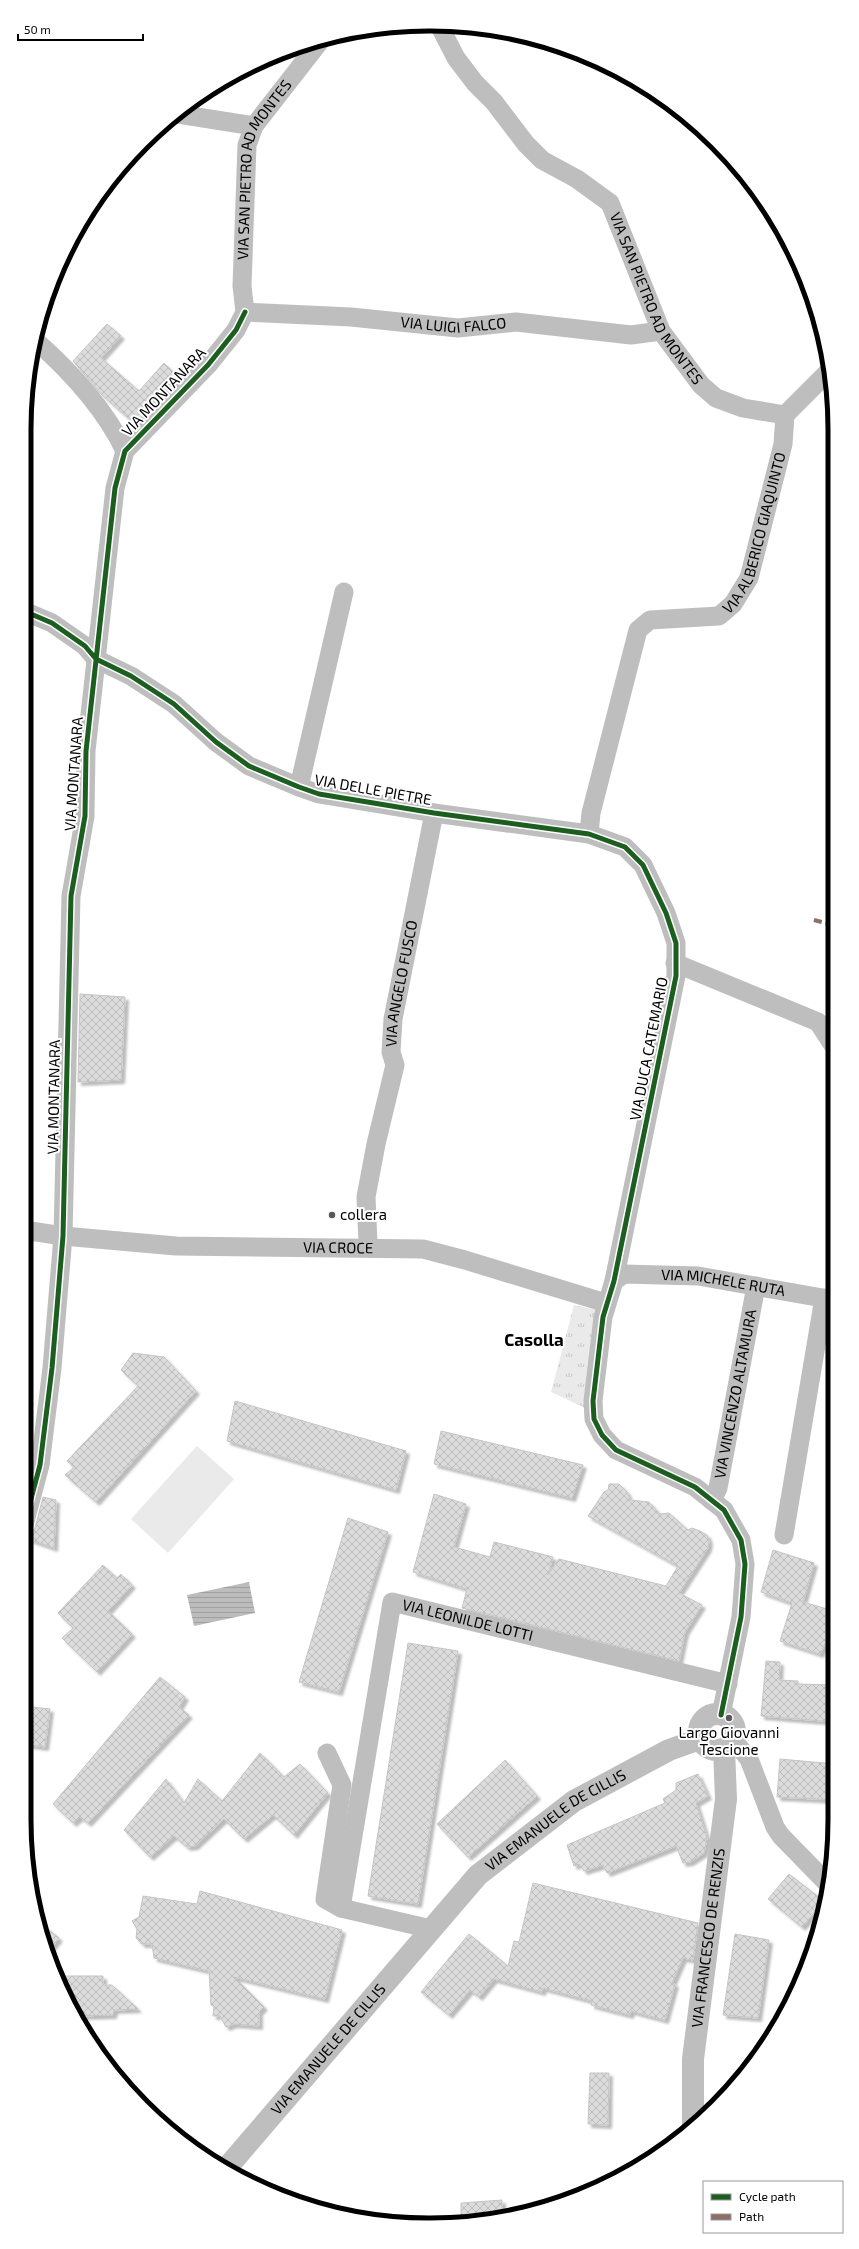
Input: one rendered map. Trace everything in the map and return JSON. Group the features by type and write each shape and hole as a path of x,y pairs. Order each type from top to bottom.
{"street":[{"name":"VIA SAN PIETRO AD MONTES","path":"442,31 456,58 475,83 494,102 526,144 542,160 577,179 610,203 661,331 696,379 716,398 743,408 785,415"},
{"name":"VIA SAN PIETRO AD MONTES","path":"245,312 242,286 247,145 254,126 315,48"},
{"path":"185,115 254,126"},
{"name":"VIA LUIGI FALCO","path":"245,312 351,317 458,328 516,322 631,335 661,331"},
{"name":"VIA MONTANARA","path":"31,1499 40,1465 43,1442 63,1236 71,896 85,816 86,751 115,488 125,451 208,365 236,330 245,312"},
{"path":"41,345 64,367 115,430 125,451"},
{"path":"785,415 825,375"},
{"name":"VIA ALBERICO GIAQUINTO","path":"589,834 591,813 638,630 650,620 719,616 734,604 748,578 782,444 785,415"},
{"path":"299,787 344,592"},
{"path":"31,614 52,623 84,646 96,659"},
{"name":"VIA DELLE PIETRE","path":"96,659 131,676 174,704 216,742 249,766 299,787 319,794 434,813 589,834"},
{"name":"VIA ANGELO FUSCO","path":"370,1248 368,1243 366,1197 376,1144 395,1065 391,1052 393,1019 415,904 433,826 434,813"},
{"name":"VIA DUCA CATEMARIO","path":"589,834 625,848 643,865 666,913 676,944 676,976 614,1282"},
{"path":"676,963 818,1022 828,1037"},
{"name":"VIA CROCE","path":"31,1231 63,1236 176,1246 423,1249 606,1303"},
{"name":"VIA MICHELE RUTA","path":"614,1282 624,1274 698,1276 828,1299"},
{"path":"614,1282 606,1303 593,1401 594,1419 602,1435 616,1450 695,1487 724,1510 741,1540 745,1564 741,1617 722,1714"},
{"name":"VIA VINCENZO ALTAMURA","path":"712,1501 718,1488 756,1286"},
{"path":"784,1536 828,1304"},
{"name":"VIA LEONILDE LOTTI","path":"341,1908 392,1602 728,1684"},
{"path":"722,1714 731,1720 734,1726 728,1744 718,1750 707,1747 700,1739 699,1733 702,1722 710,1715 722,1714"},
{"name":"VIA EMANUELE DE CILLIS","path":"230,2165 478,1875 574,1801 669,1750 700,1739"},
{"path":"728,1744 749,1759 775,1827 781,1836 824,1879"},
{"name":"VIA FRANCESCO DE RENZIS","path":"693,2118 693,2059 726,1799 728,1744"},
{"path":"327,1753 342,1785 325,1899 341,1908 431,1929"}],"green space":[{"path":"574,1305 597,1310 585,1408 551,1392"},
{"path":"197,1446 234,1479 168,1553 131,1519"}],"shaded area":[{"path":"249,1582 255,1613 194,1626 187,1595"}],"building":[{"path":"107,324 121,336 101,358 139,391 164,363 177,376 135,424 102,395 73,361"},
{"path":"80,994 125,997 121,1080 78,1082"},
{"path":"133,1353 164,1357 196,1391 96,1502 65,1475 74,1467 67,1461 138,1386 121,1370"},
{"path":"235,1401 406,1451 396,1490 227,1441"},
{"path":"441,1431 583,1465 572,1498 434,1464"},
{"path":"609,1484 619,1484 627,1492 630,1500 649,1502 660,1514 669,1513 688,1530 692,1528 707,1535 709,1541 708,1548 679,1593 702,1605 685,1632 679,1661 462,1608 467,1589 413,1572 434,1494 466,1504 454,1547 490,1557 494,1542 553,1557 548,1575 559,1559 666,1586 678,1566 588,1516 604,1492 608,1490"},
{"path":"43,1497 56,1500 54,1548 31,1540 31,1535 35,1528"},
{"path":"348,1518 388,1532 339,1692 299,1682"},
{"path":"773,1550 814,1563 803,1602 828,1609 828,1638 820,1654 780,1641 792,1603 761,1592"},
{"path":"103,1565 117,1578 121,1574 132,1585 108,1611 132,1634 97,1672 62,1638 73,1628 58,1613"},
{"path":"408,1643 458,1651 418,1904 368,1896"},
{"path":"766,1661 780,1662 779,1680 798,1681 798,1684 828,1685 828,1721 761,1716"},
{"path":"160,1677 185,1697 179,1707 189,1715 88,1823 80,1817 73,1823 53,1804"},
{"path":"31,1707 50,1709 45,1747 31,1745"},
{"path":"260,1753 284,1777 300,1764 328,1793 294,1835 273,1815 244,1839 224,1819 195,1846 187,1847 174,1836 150,1857 124,1830 166,1779 184,1803 198,1779 222,1801"},
{"path":"780,1759 828,1763 828,1800 777,1797"},
{"path":"505,1760 537,1796 468,1857 437,1824"},
{"path":"698,1774 708,1796 696,1803 707,1838 704,1853 690,1862 683,1863 676,1846 607,1873 603,1865 584,1871 579,1864 574,1866 567,1845 665,1803 663,1799 676,1790 676,1783"},
{"path":"789,1874 820,1898 817,1909 802,1927 768,1899"},
{"path":"533,1883 698,1923 693,1960 683,1958 672,1983 675,1984 665,2020 631,2011 630,2015 591,2005 592,2001 543,1988 542,1992 494,1979 479,1997 470,1990 449,2015 421,1992 469,1934 508,1966 514,1941 519,1942"},
{"path":"200,1891 342,1930 325,1999 234,1977 264,2007 259,2012 259,2026 234,2024 226,2027 220,2016 213,2016 214,2006 211,2005 209,1971 154,1958 152,1944 142,1944 136,1938 137,1929 132,1921 139,1917 143,1896 197,1904"},
{"path":"46,1928 59,1938 52,1947"},
{"path":"735,1934 769,1940 758,2018 723,2015"},
{"path":"63,1976 103,1976 103,1985 112,1985 138,2009 114,2010 113,2015 82,2016"},
{"path":"590,2073 609,2073 608,2125 588,2124"},
{"path":"502,2200 502,2211 482,2215 461,2217 461,2203"}],"marked path":[{"path":"814,920 828,924"}],"cycle path":[{"path":"31,1499 40,1465 52,1368 63,1236 71,896 85,816 86,751 115,488 125,451 208,365 236,330 245,312"},
{"path":"31,614 52,623 85,646 96,659 131,676 174,704 216,742 249,766 299,787 319,794 434,813 589,834 625,847 643,865 666,913 676,943 676,976 614,1281 603,1317 593,1401 594,1419 602,1435 616,1450 695,1487 724,1510 741,1540 745,1564 741,1617 721,1715"}],"place":[{"name":"collera","path":"332,1215"},
{"name":"Largo Giovanni Tescione","path":"729,1718"}],"district":[{"name":"Casolla","path":"534,1340"}]}
